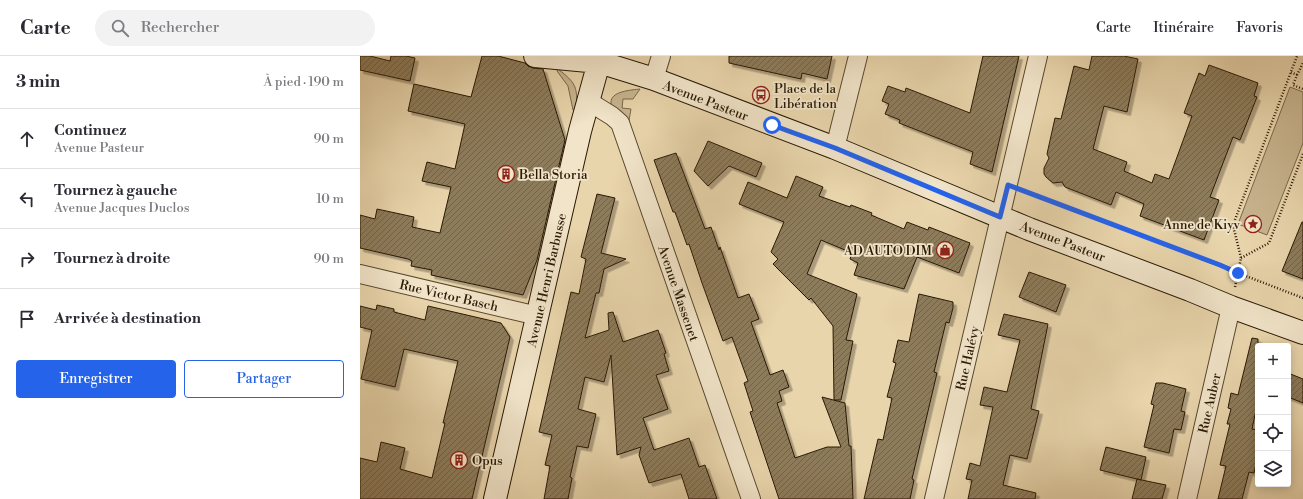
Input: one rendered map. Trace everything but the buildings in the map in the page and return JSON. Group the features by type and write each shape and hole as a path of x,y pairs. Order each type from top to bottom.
{"main road":[{"name":"Avenue Pasteur","path":"535,56 592,59 654,80 835,148 1000,217 1231,307 1303,333"},
{"name":"Avenue Henri Barbusse","path":"495,499 588,101 592,59"}],"street":[{"path":"654,80 660,56"},
{"path":"835,148 858,56"},
{"name":"Rue Halévy","path":"934,499 1038,56"},
{"name":"Avenue Massenet","path":"588,101 612,116 620,123 751,499"},
{"name":"Rue Victor Basch","path":"360,274 538,316"},
{"name":"Rue Auber","path":"1187,499 1231,307"}],"path":[{"path":"1231,307 1241,258 1233,225 1297,56"},
{"path":"1303,63 1293,86 1303,89"},
{"path":"1291,72 1297,75"},
{"path":"1241,258 1269,243 1303,154"},
{"path":"1008,185 1303,298"}],"shaded area":[{"path":"558,69 569,78 574,86 577,96 576,110 573,110 568,86 557,71"},
{"path":"1290,87 1303,92 1303,143 1267,235 1238,224"},
{"path":"640,89 633,99 623,99 622,108 631,109 628,126 613,109 611,103 612,99 614,96 622,92"}],"place":[{"name":"Place de la Libération","path":"761,95"},
{"name":"Bella Storia","path":"506,174"},
{"name":"Anne de Kiyv","path":"1253,224"},
{"name":"AD AUTO DIM","path":"945,250"},
{"name":"Opus","path":"459,460"}],"route":[{"path":"772,125 835,148 1000,217 1008,185 1238,273"}]}
